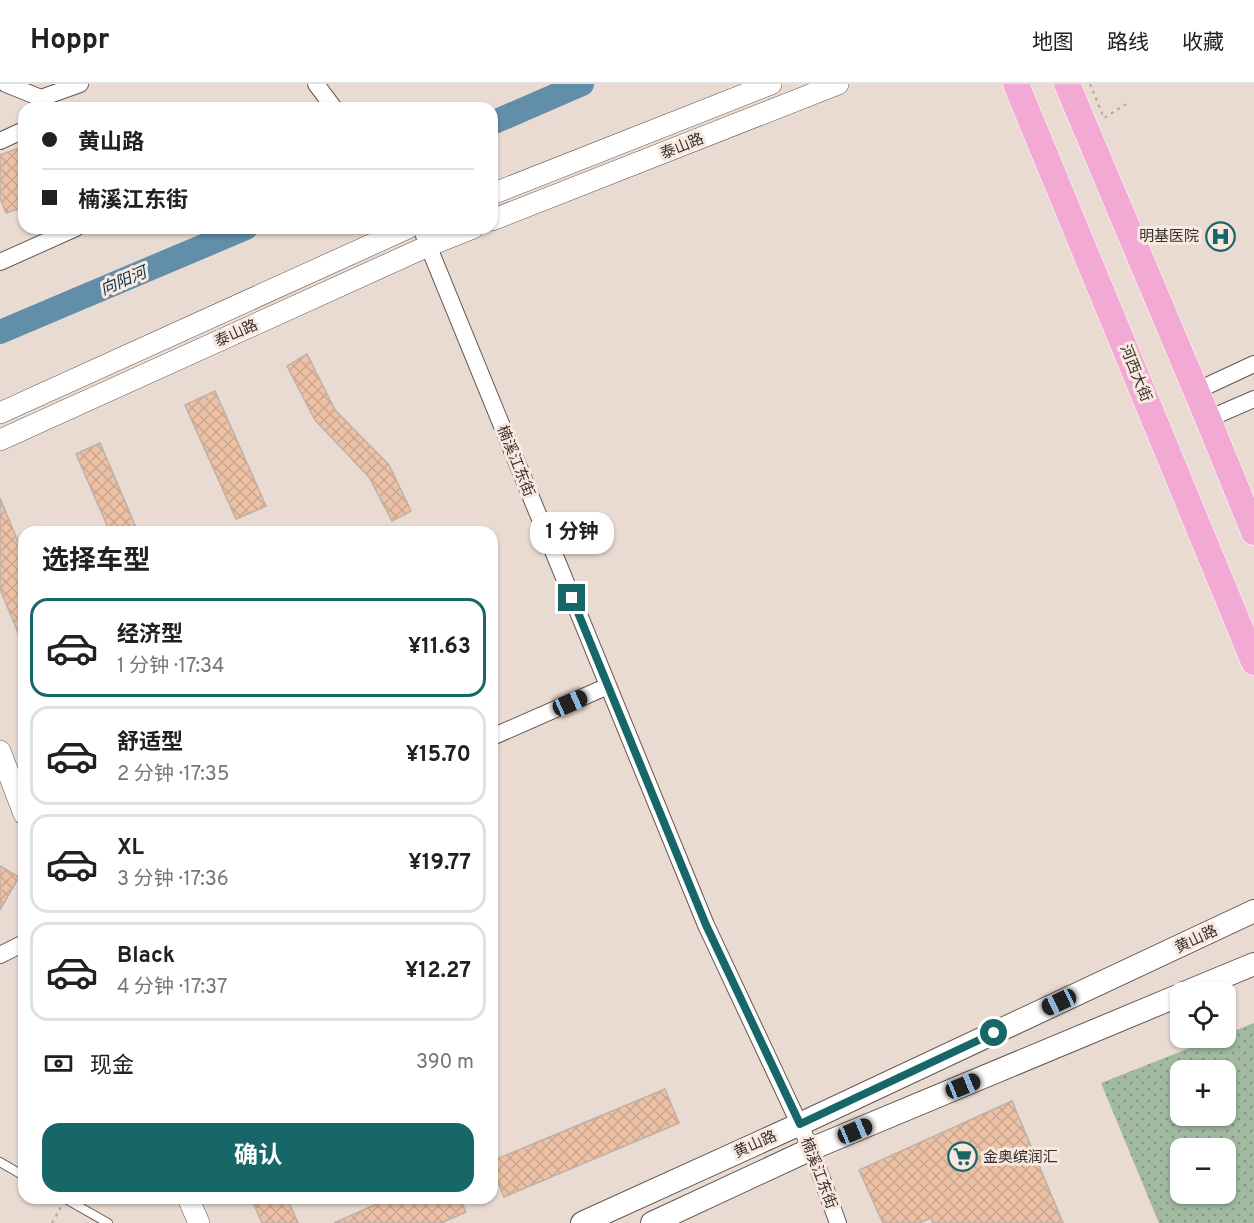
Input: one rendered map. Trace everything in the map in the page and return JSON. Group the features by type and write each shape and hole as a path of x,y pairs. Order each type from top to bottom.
{"main road":[{"name":"河西大街","path":"1016,84 1254,662"},
{"path":"1067,84 1254,532"},
{"name":"黄山路","path":"582,1223 800,1124 1254,911"},
{"name":"黄山路","path":"1211,982 1254,964"},
{"name":"黄山路","path":"652,1223 811,1149 1170,999"}],"street":[{"path":"6,84 41,98 80,84"},
{"path":"316,84 330,102"},
{"name":"泰山路","path":"498,192 771,84"},
{"name":"泰山路","path":"498,218 838,84"},
{"path":"0,141 18,133"},
{"path":"0,262 63,234"},
{"name":"泰山路","path":"0,413 395,234"},
{"name":"泰山路","path":"0,440 424,237 440,234"},
{"name":"楠溪江东街","path":"424,237 706,925 800,1124 838,1223"},
{"path":"1196,391 1254,364"},
{"path":"1208,419 1254,399"},
{"path":"498,734 608,686"},
{"path":"0,752 18,798"},
{"path":"0,955 18,946"},
{"path":"191,1204 199,1223"}],"lane":[{"path":"0,1162 18,1172"},
{"path":"74,1204 108,1223"}],"path":[{"path":"1090,84 1104,118 1126,104"},
{"path":"52,1223 62,1204"}],"green space":[{"path":"1254,1023 1254,1223 1159,1223 1101,1083 1190,1048 1236,1048 1236,1030"}],"building":[{"path":"18,148 18,209 6,213 0,198 0,155"},
{"path":"307,354 335,410 389,465 411,511 392,521 369,477 315,420 287,366"},
{"path":"215,391 266,506 236,519 185,405"},
{"path":"100,443 135,526 107,526 76,454"},
{"path":"0,498 18,542 18,632 0,589"},
{"path":"0,866 18,876 18,879 0,910"},
{"path":"665,1089 679,1123 504,1197 498,1182 498,1159"},
{"name":"金奥·缤润汇","path":"1012,1101 1063,1223 933,1223 931,1218 919,1223 883,1223 859,1170"},
{"path":"254,1204 290,1204 298,1223 262,1223"},
{"path":"377,1204 463,1204 466,1212 441,1223 334,1223"}],"waterway":[{"name":"向阳河","path":"498,120 582,84"},
{"name":"向阳河","path":"0,332 232,234"}],"place":[{"name":"明基医院","path":"1220,236"},
{"name":"金奥·缤润汇","path":"962,1157"}],"route":[{"path":"572,598 706,925 800,1124 994,1033"}]}
